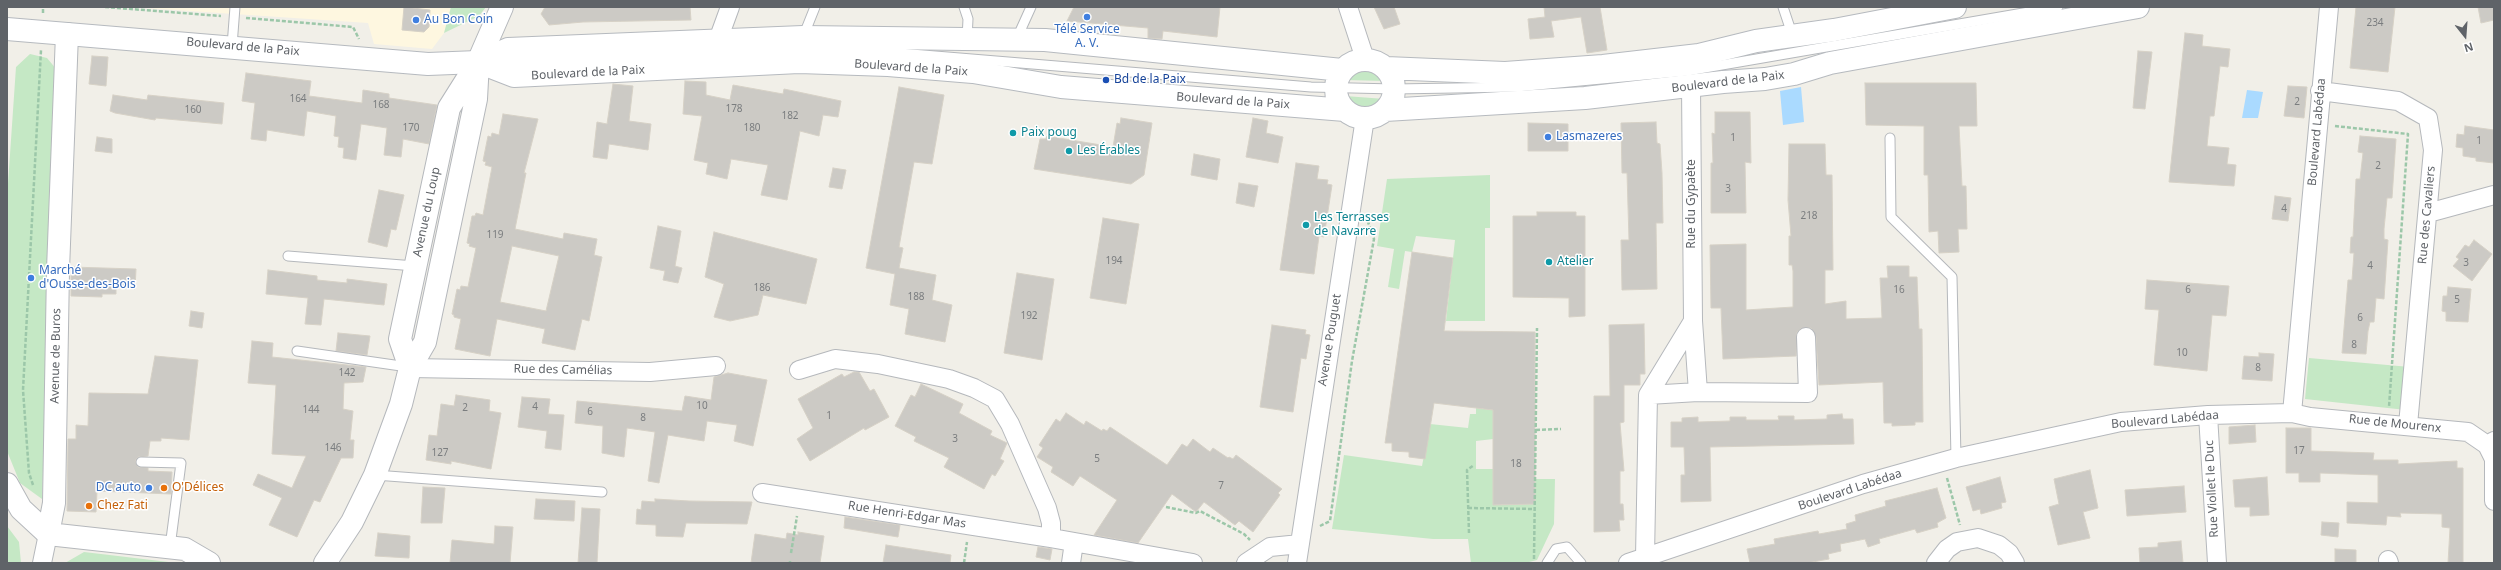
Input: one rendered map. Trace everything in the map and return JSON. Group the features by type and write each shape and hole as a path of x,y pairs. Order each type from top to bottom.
{"main road":[{"name":"Avenue du Loup","path":"410,368 400,339 449,108 478,62 502,7"},
{"path":"1386,68 1505,73 1603,66 1699,55 1792,34 1834,30 1955,7"},
{"name":"Boulevard de la Paix","path":"478,62 514,76 799,62 888,65 973,72 1061,87 1345,110 1357,117 1365,118 1372,117 1385,110 1585,98 1772,78 1794,74 1830,62 2138,7"},
{"name":"Boulevard de la Paix","path":"7,29 232,46 428,64 478,62 508,49 718,40 797,43 967,39 1052,41 1339,79"},
{"name":"Avenue de Buros","path":"48,534 54,503 58,270 67,34"},
{"path":"1345,110 1338,100 1339,79 1352,62 1365,59 1376,62 1386,68 1392,77 1394,89 1390,104 1385,110"},
{"name":"Avenue du Loup","path":"326,563 352,522 375,475 401,404 410,368 425,342 476,98 478,62"},
{"path":"7,484 21,509 48,534 185,549 209,563"}],"street":[{"path":"718,40 730,7"},
{"path":"1348,7 1365,59"},
{"name":"Boulevard Labédaa","path":"1628,563 1863,484 1949,460 2122,422 2208,415 2292,413 2320,91 2329,7"},
{"name":"Rue du Gypaète","path":"1690,86 1693,321 1698,392"},
{"name":"Rue des Cavaliers","path":"2320,91 2398,100 2428,118 2433,150 2408,425"},
{"name":"Avenue Pouguet","path":"1297,563 1365,118"},
{"path":"2428,213 2494,195"},
{"path":"1645,557 1648,395 1693,321"},
{"path":"1648,395 1698,392 1808,393 1806,337"},
{"path":"799,370 835,359 878,364 949,379 974,388 995,399 1010,424 1047,508 1052,523 1051,538"},
{"name":"Rue des Camélias","path":"410,368 650,372 716,366"},
{"name":"Rue de Mourenx","path":"2292,413 2468,432 2490,443"},
{"name":"Rue Viollet le Duc","path":"2208,415 2217,563"},
{"path":"2490,443 2494,458 2494,501"},
{"name":"Rue Henri-Edgar Mas","path":"762,492 1051,538 1193,563"},
{"path":"42,563 48,534"},
{"path":"1936,563 1947,550 1965,539 1978,538 1989,540 2009,553 2015,563"},
{"path":"1246,563 1270,547 1301,539"},
{"path":"1071,563 1074,542"}],"lane":[{"path":"232,46 235,7"},
{"path":"708,67 797,43 815,7"},
{"path":"964,7 968,18 967,39"},
{"path":"1016,40 1031,7"},
{"path":"1783,7 1792,34"},
{"path":"459,110 478,62 797,43 887,52 1339,79 1394,89 1516,87 1687,71 2058,7"},
{"path":"1890,138 1892,217 1952,277 1949,460"},
{"path":"288,256 415,266"},
{"path":"297,351 410,368 411,340"},
{"path":"141,462 181,463 170,547"},
{"path":"375,475 602,492"},
{"path":"1547,563 1556,549 1568,547 1581,563"}],"path":[{"path":"34,487 29,473 23,390 43,7"},
{"path":"2317,124 2408,134 2388,423"},
{"path":"1301,539 1330,521 1352,361 1374,239 1368,223 1369,215"},
{"path":"1534,563 1537,328"},
{"path":"1536,430 1561,430"},
{"path":"1949,460 1965,539"},
{"path":"1469,533 1467,470 1474,465"},
{"path":"791,553 799,498"},
{"path":"1166,507 1196,513 1200,511 1254,541"},
{"path":"1468,508 1535,509"}],"shaded area":[{"path":"130,7 451,7 444,33 432,49 374,44 368,23"}],"green space":[{"path":"451,7 486,7 479,16 444,33"},
{"path":"30,54 47,58 57,70 42,499 20,483 7,451 7,198 16,67"},
{"path":"1362,66 1376,68 1386,81 1344,80 1349,72"},
{"path":"1345,96 1385,99 1378,107 1364,111 1350,106"},
{"path":"1490,175 1490,228 1485,228 1485,321 1446,321 1455,240 1416,236 1412,252 1405,251 1399,289 1388,287 1394,249 1377,246 1387,179"},
{"path":"2309,358 2410,367 2406,410 2305,399"},
{"path":"1476,408 1493,410 1493,439 1476,441 1476,469 1493,469 1493,505 1534,504 1535,479 1555,479 1554,524 1537,560 1525,563 1471,563 1468,539 1433,539 1332,529 1344,455 1422,466 1430,424 1468,428 1470,414 1476,414"},
{"path":"7,526 19,542 21,563 7,563"},
{"path":"84,552 177,563 65,563"}],"water":[{"path":"1801,87 1804,122 1783,125 1780,91"},
{"path":"2247,90 2263,92 2258,118 2242,118"}],"building":[{"path":"404,7 430,10 429,27 424,32 402,30"},
{"path":"545,7 690,7 691,20 583,22 549,25 541,14"},
{"path":"1074,7 1220,7 1217,37 1163,31 1162,39 1148,38 1148,28 1067,21"},
{"path":"1374,7 1394,7 1400,24 1384,29"},
{"path":"1544,7 1600,7 1607,50 1587,53 1581,17 1551,21 1554,37 1530,39 1528,19 1545,17"},
{"path":"2356,7 2395,7 2388,72 2350,68"},
{"path":"2478,7 2494,7 2494,20 2481,23"},
{"path":"2185,33 2203,35 2202,46 2230,49 2228,67 2220,66 2214,116 2210,116 2207,146 2229,148 2227,164 2236,165 2234,186 2169,182"},
{"path":"2138,51 2152,52 2145,109 2133,108"},
{"path":"92,56 108,57 106,86 89,84"},
{"path":"246,73 311,81 309,96 362,103 363,90 389,94 389,98 437,105 429,144 403,139 401,157 384,155 387,128 361,124 356,160 343,158 344,148 338,147 339,137 334,136 336,116 307,111 304,136 267,130 266,141 251,139 255,103 242,101"},
{"path":"685,81 706,82 706,95 730,100 733,85 783,94 784,89 841,101 838,117 823,115 819,136 800,131 787,200 761,195 768,165 731,159 727,179 706,174 708,163 694,160 702,116 683,114"},
{"path":"1865,83 1976,83 1977,126 1959,126 1962,186 1966,186 1967,229 1958,229 1959,252 1939,253 1938,231 1929,232 1928,175 1924,175 1924,126 1866,125"},
{"path":"613,84 633,86 629,121 651,124 648,150 609,144 607,159 593,157 597,122 607,124"},
{"path":"2288,86 2307,87 2304,118 2284,116"},
{"path":"899,87 944,95 932,164 914,162 899,247 903,248 899,268 936,275 932,300 952,305 945,342 905,334 909,309 890,305 895,274 866,268"},
{"path":"113,95 147,100 148,95 224,103 222,124 156,118 155,120 115,113 110,111"},
{"path":"1715,112 1750,112 1751,163 1745,162 1746,213 1711,213 1711,163 1713,163 1712,133 1715,134"},
{"path":"503,114 538,119 524,173 526,173 515,229 563,239 564,233 597,239 594,255 602,257 589,321 582,319 575,350 542,343 545,329 497,319 490,356 455,349 461,319 454,317 452,314 457,289 460,290 461,286 468,287 476,248 469,246 470,244 467,243 472,216 475,216 476,213 483,215 492,167 485,165 486,162 483,161 488,136 491,137 492,133 499,135","holes":["512,246 559,256 546,311 500,302"]},
{"name":"Les Érables","path":"1121,118 1152,123 1144,175 1131,184 1034,169 1040,139 1046,139 1047,136 1113,147 1117,123 1120,124"},
{"path":"1253,118 1268,121 1266,133 1283,137 1278,163 1246,157"},
{"path":"1656,122 1657,143 1660,144 1663,223 1656,223 1657,289 1622,290 1621,240 1629,240 1627,173 1622,173 1621,123"},
{"path":"1528,123 1568,124 1568,151 1528,151"},
{"path":"2465,126 2494,130 2494,163 2476,161 2476,158 2463,156 2463,148 2456,147 2457,134 2464,135"},
{"path":"2360,136 2396,139 2392,198 2387,198 2384,229 2384,239 2388,240 2384,299 2376,298 2374,322 2370,322 2366,354 2342,353 2348,280 2352,280 2354,253 2350,253 2351,237 2353,237 2356,179 2360,179 2363,153 2358,152"},
{"path":"97,137 112,139 112,153 95,151"},
{"path":"1789,144 1825,144 1826,175 1832,175 1833,270 1825,270 1825,304 1846,301 1846,319 1882,318 1880,278 1888,278 1887,266 1909,266 1909,277 1917,277 1919,329 1922,329 1923,422 1915,422 1915,425 1892,426 1892,423 1884,423 1883,382 1819,385 1816,337 1811,328 1801,328 1797,332 1796,356 1723,359 1721,308 1711,308 1710,245 1746,244 1746,310 1793,307 1793,271 1792,265 1789,265 1789,236 1791,236 1788,200"},
{"path":"1194,154 1220,159 1217,180 1191,175"},
{"name":"Les Terrasses de Navarre","path":"1296,163 1319,166 1317,179 1328,180 1327,184 1332,185 1324,237 1319,236 1314,274 1280,270"},
{"path":"833,168 846,170 842,189 829,187"},
{"path":"1239,183 1258,186 1254,207 1236,203"},
{"path":"379,190 404,195 396,230 391,229 387,247 368,242"},
{"path":"2275,196 2291,198 2288,221 2272,219"},
{"name":"Atelier","path":"1537,212 1576,212 1576,216 1585,216 1585,316 1569,317 1569,298 1513,297 1513,216 1537,216"},
{"path":"1103,218 1139,224 1126,304 1090,298"},
{"path":"658,226 681,231 675,266 682,268 678,283 663,280 665,271 650,268"},
{"path":"714,232 817,259 806,304 763,295 758,315 730,321 714,317 724,284 705,277"},
{"path":"2474,240 2492,254 2472,281 2453,266 2459,259 2456,257 2465,245 2469,247"},
{"path":"1412,252 1453,258 1444,331 1535,332 1535,504 1493,505 1493,410 1434,403 1425,459 1409,457 1409,452 1392,451 1392,443 1385,443"},
{"path":"71,267 136,269 135,289 116,287 116,294 102,294 102,297 71,296"},
{"path":"268,270 317,276 317,280 347,283 347,279 387,284 384,305 324,299 321,325 305,324 308,298 266,294"},
{"path":"1017,273 1054,279 1042,360 1004,353"},
{"path":"2147,280 2229,286 2226,316 2212,315 2207,371 2154,365 2159,310 2145,309"},
{"path":"2448,287 2471,289 2468,322 2446,321 2446,312 2442,311 2443,296 2447,296"},
{"path":"191,311 204,313 202,328 189,326"},
{"path":"1644,324 1645,374 1640,374 1640,385 1624,385 1624,422 1620,423 1624,471 1620,471 1620,504 1623,504 1624,520 1619,520 1620,531 1594,532 1594,396 1610,396 1609,325"},
{"path":"1272,325 1306,330 1305,334 1310,335 1306,359 1301,358 1293,412 1260,407"},
{"path":"338,333 370,336 367,355 336,351"},
{"path":"252,341 273,343 272,357 366,367 363,382 344,383 343,409 353,411 350,440 354,440 353,458 341,458 320,502 314,500 297,537 269,525 282,498 253,485 258,474 292,488 306,456 272,454 276,385 248,383"},
{"path":"2259,353 2274,354 2272,381 2242,379 2244,356 2259,357"},
{"path":"155,356 198,360 189,440 161,438 161,441 150,441 148,456 138,457 135,461 138,467 148,468 148,471 172,472 171,494 97,491 96,512 67,511 68,439 76,439 76,425 88,426 89,393 148,394"},
{"path":"854,372 859,372 870,391 874,389 889,417 865,430 864,428 810,461 797,439 813,428 798,399 842,374 844,377"},
{"path":"728,373 767,380 753,446 734,441 737,425 707,421 704,441 668,435 659,483 648,481 655,432 627,428 624,457 602,453 603,426 575,423 577,401 682,411 685,396 711,400 714,377"},
{"path":"921,384 963,404 959,413 992,431 990,435 1007,443 1000,459 1004,461 995,476 992,474 984,489 944,467 949,458 914,441 916,437 895,426 911,395 915,397"},
{"path":"456,395 490,400 489,411 501,413 491,469 451,461 451,464 426,460 429,435 437,436 441,404 454,406"},
{"path":"522,397 550,399 548,414 564,415 561,450 545,448 547,431 518,427"},
{"path":"1066,413 1084,425 1086,421 1102,431 1103,429 1107,431 1110,427 1167,465 1182,444 1187,447 1193,439 1210,452 1213,448 1228,458 1233,459 1236,455 1282,489 1278,493 1280,495 1253,532 1239,521 1235,525 1204,502 1196,512 1172,494 1138,543 1094,535 1117,500 1080,476 1073,486 1051,472 1053,467 1037,457 1043,448 1039,445 1056,419 1060,422"},
{"path":"1842,414 1843,419 1853,419 1854,444 1710,447 1711,501 1681,502 1681,475 1685,475 1684,447 1671,447 1671,422 1682,422 1682,418 1698,417 1698,422 1730,421 1730,417 1746,417 1746,420 1779,420 1778,416 1794,416 1794,420 1827,419 1827,415"},
{"path":"2255,425 2256,442 2229,444 2229,427"},
{"path":"2286,428 2311,428 2311,451 2374,453 2373,460 2398,460 2398,464 2457,461 2457,468 2463,468 2463,563 2448,563 2450,528 2442,527 2442,514 2400,513 2401,517 2387,516 2386,525 2347,523 2347,502 2378,503 2378,475 2320,473 2320,482 2299,482 2299,473 2286,473"},
{"path":"2090,470 2098,508 2083,512 2090,538 2058,545 2049,507 2059,504 2054,479"},
{"path":"2000,477 2006,502 2001,503 2002,508 1981,514 1980,509 1973,511 1966,487"},
{"path":"2267,477 2269,515 2250,516 2250,507 2235,507 2233,480"},
{"path":"2184,486 2186,512 2127,516 2125,490"},
{"path":"423,487 445,488 442,523 421,523"},
{"path":"1937,488 1946,518 1937,523 1938,527 1917,533 1915,529 1879,539 1880,543 1868,547 1865,539 1840,544 1841,551 1828,554 1829,559 1807,563 1750,563 1747,549 1775,544 1774,539 1818,531 1819,534 1847,529 1846,524 1856,521 1855,515 1886,506 1885,501"},
{"path":"536,499 575,501 574,521 534,519"},
{"path":"655,499 752,502 747,524 686,523 683,537 656,536 656,525 636,524 637,509 641,510 642,501 655,502"},
{"path":"582,508 600,509 597,563 578,563"},
{"path":"845,517 900,525 898,537 844,528"},
{"path":"2322,522 2339,523 2338,537 2321,535"},
{"path":"495,526 513,527 510,563 450,563 452,540 494,544"},
{"path":"798,532 824,536 820,563 751,563 755,534 786,539 787,533 798,535"},
{"path":"378,533 410,536 409,558 375,556"},
{"path":"2181,541 2183,563 2140,563 2139,548 2158,547 2158,543"},
{"path":"886,545 951,555 950,563 883,563"},
{"path":"1038,547 1052,549 1050,560 1036,557"},
{"path":"2335,549 2356,550 2356,563 2335,563"}],"place":[{"name":"Télé Service A. V.","path":"1087,17"},
{"name":"Au Bon Coin","path":"416,20"},
{"name":"Bd de la Paix","path":"1106,80"},
{"name":"Paix poug","path":"1013,133"},
{"name":"Lasmazeres","path":"1548,137"},
{"name":"Les Érables","path":"1069,151"},
{"name":"Les Terrasses de Navarre","path":"1306,225"},
{"name":"Atelier","path":"1549,262"},
{"name":"Marché d'Ousse-des-Bois","path":"31,278"},
{"name":"DC auto","path":"149,488"},
{"name":"O'Délices","path":"164,488"},
{"name":"Chez Fati","path":"89,506"}]}
